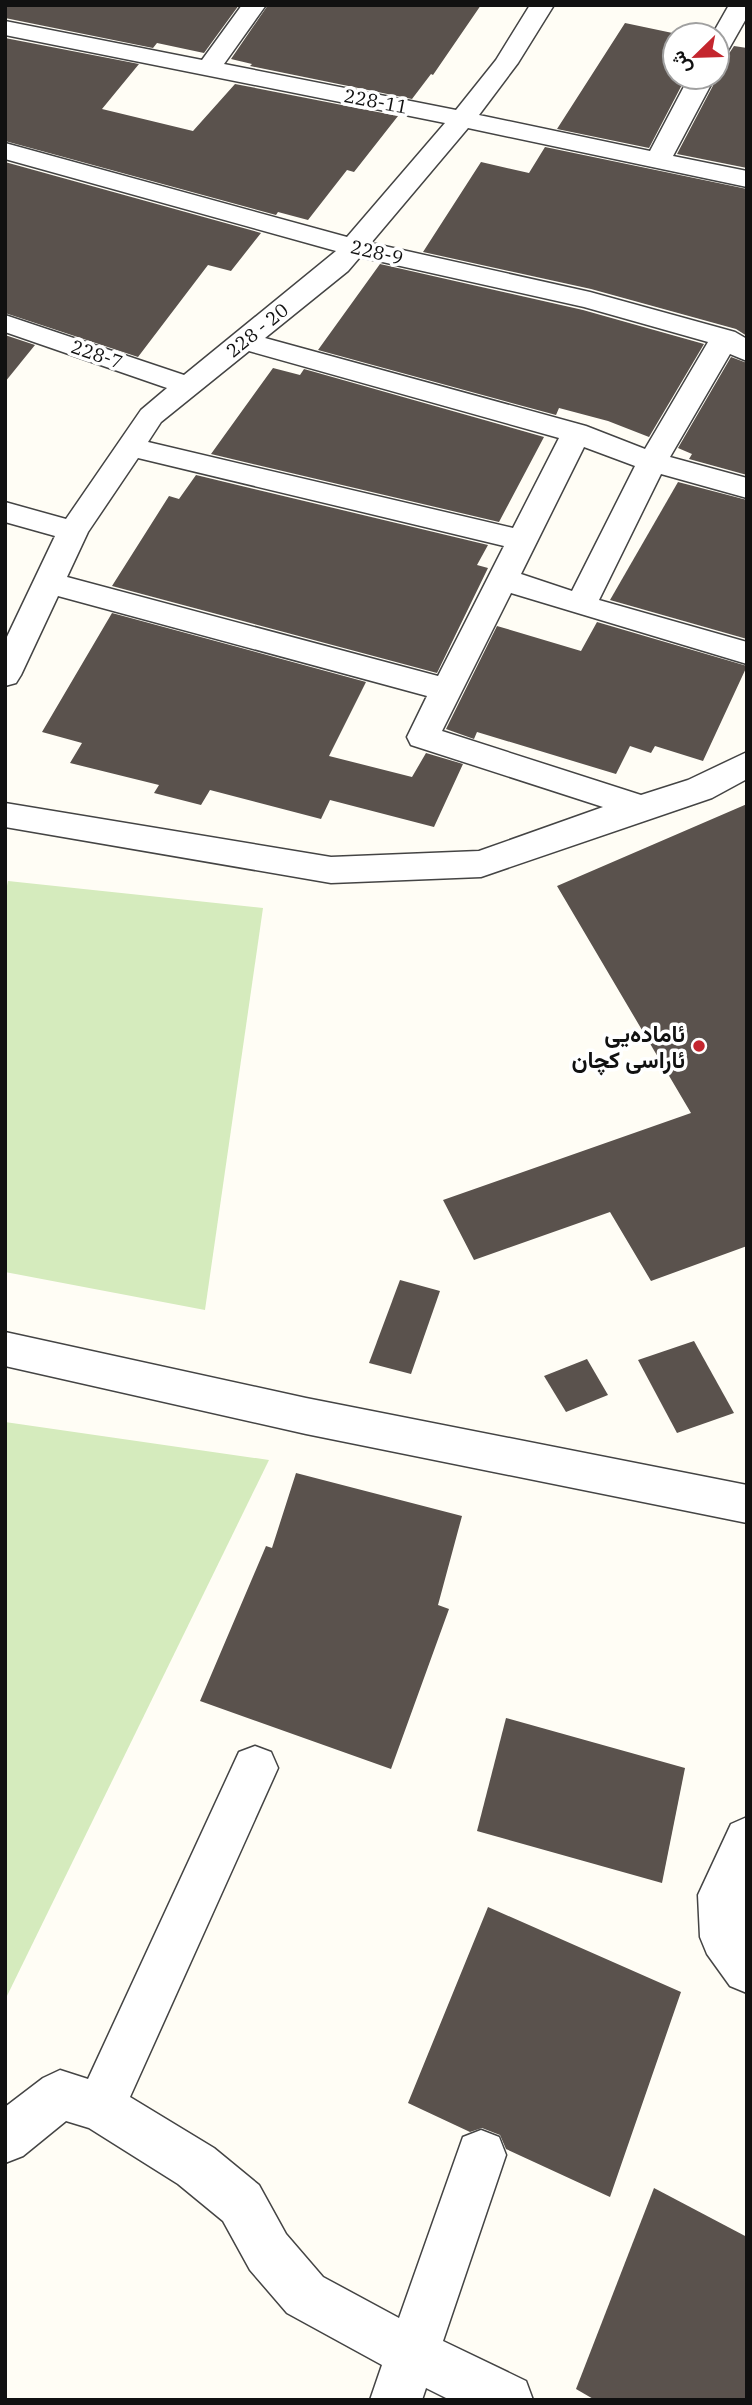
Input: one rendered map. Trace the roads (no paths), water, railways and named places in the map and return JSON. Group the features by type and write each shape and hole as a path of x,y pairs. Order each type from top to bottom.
{"street":[{"path":"209,68 254,5"},
{"name":"228 - 20","path":"5,675 73,531 151,416 338,265 463,119 506,62 542,5"},
{"path":"731,26 743,6"},
{"name":"228-11","path":"5,28 463,119 747,179"},
{"path":"658,160 695,91"},
{"name":"228-9","path":"5,151 353,247 590,300 736,345"},
{"name":"228-7","path":"5,323 189,386"},
{"path":"244,341 576,432 652,462 747,488"},
{"path":"581,605 652,462 736,345"},
{"path":"576,432 424,737 641,807"},
{"path":"131,447 523,541"},
{"path":"5,512 73,531"},
{"path":"504,579 581,605 747,653"},
{"path":"49,583 447,690"},
{"path":"5,815 331,870 481,864 700,789 747,764"},
{"path":"5,1349 320,1419 747,1504"},
{"path":"100,2107 255,1769"},
{"path":"747,1840 721,1895 724,1937 747,1969"},
{"path":"5,2138 60,2095 100,2107 196,2166 241,2203 268,2252 305,2295 413,2354 507,2400"},
{"path":"396,2400 481,2155"}],"place":[{"name":"ئامادەیی ئاراسی کچان","path":"699,1046"}]}
